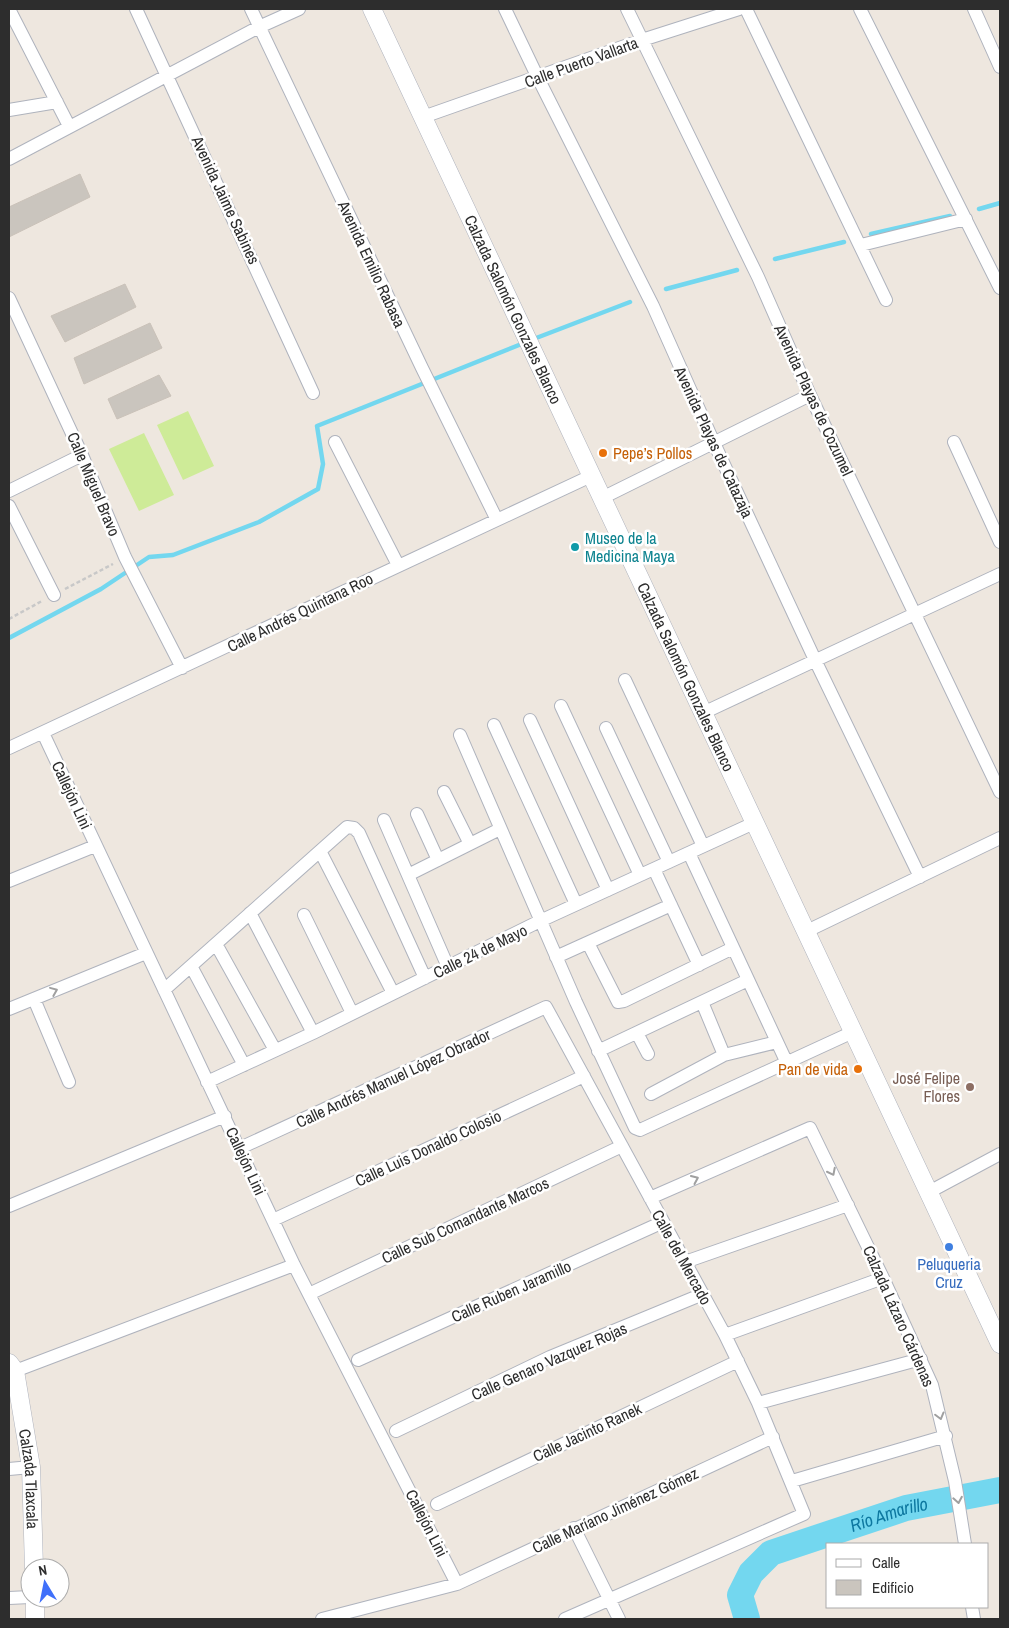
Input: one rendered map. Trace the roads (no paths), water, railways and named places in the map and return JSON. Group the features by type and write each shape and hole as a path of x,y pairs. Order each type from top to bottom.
{"street":[{"path":"9,9 69,126"},
{"name":"Avenida Jaime Sabines","path":"136,9 169,76 313,393"},
{"name":"Avenida Emilio Rabasa","path":"251,9 436,398 496,518"},
{"path":"9,160 69,126 169,76 259,27 298,9"},
{"name":"Calzada Salomón Gonzales Blanco","path":"372,9 1000,1344"},
{"name":"Avenida Playas de Catazaja","path":"505,9 653,306 714,443 816,662 920,877"},
{"name":"Avenida Playas de Cozumel","path":"627,9 758,278 810,395 1000,792"},
{"name":"Calle Puerto Vallarta","path":"423,117 642,40 739,9"},
{"path":"746,9 855,232 886,300"},
{"path":"860,9 1000,288"},
{"path":"974,9 1000,67"},
{"path":"9,110 57,102"},
{"path":"861,245 966,219"},
{"name":"Calle Miguel Bravo","path":"9,298 82,455 125,557 182,668"},
{"path":"602,498 810,395"},
{"path":"335,442 398,565"},
{"path":"954,442 1000,542"},
{"path":"9,491 82,455"},
{"name":"Calle Andrés Quintana Roo","path":"9,748 182,668 496,518 591,476"},
{"path":"9,506 54,595"},
{"path":"703,713 816,662 1000,574"},
{"path":"625,680 703,846"},
{"path":"561,706 640,875"},
{"path":"530,720 608,890"},
{"path":"494,725 576,904"},
{"path":"606,728 668,862"},
{"name":"Callejón Lini","path":"43,733 294,1265 457,1584"},
{"path":"460,735 556,958 635,1128 640,1130 786,1061 853,1032"},
{"path":"444,792 470,844"},
{"path":"417,814 438,860"},
{"path":"384,820 448,967"},
{"name":"Calle 24 de Mayo","path":"207,1082 313,1033 540,921 754,823"},
{"path":"164,990 347,827 354,828 359,833 425,978"},
{"path":"408,875 500,829"},
{"path":"807,931 1000,838"},
{"path":"9,881 96,846"},
{"path":"320,851 393,993"},
{"path":"689,853 786,1061"},
{"path":"654,868 699,965"},
{"path":"556,958 671,905"},
{"path":"250,913 313,1033"},
{"path":"304,915 352,1013"},
{"path":"588,943 618,1002 733,948"},
{"path":"216,944 275,1050"},
{"path":"9,1009 146,953"},
{"path":"191,966 244,1065"},
{"path":"598,1051 748,980"},
{"path":"34,999 69,1082"},
{"path":"702,1002 724,1055"},
{"name":"Calle del Mercado","path":"546,1007 725,1335 792,1480 804,1514 609,1600"},
{"name":"Calle Andrés Manuel López Obrador","path":"240,1148 546,1007"},
{"path":"637,1033 648,1054"},
{"path":"651,1094 724,1055 777,1042"},
{"name":"Calle Luis Donaldo Colosio","path":"273,1220 584,1076"},
{"path":"9,1206 225,1116"},
{"name":"Calzada Lázaro Cárdenas","path":"650,1198 810,1128 883,1278 932,1385 946,1436 965,1543"},
{"name":"Calle Sub Comandante Marcos","path":"309,1294 622,1146"},
{"path":"929,1192 1000,1154"},
{"path":"685,1262 848,1205"},
{"name":"Calle Ruben Jaramillo","path":"358,1360 663,1222"},
{"path":"12,1367 294,1265"},
{"path":"725,1335 883,1278"},
{"name":"Calle Genaro Vazquez Rojas","path":"396,1432 550,1358 703,1294"},
{"path":"758,1403 921,1359"},
{"name":"Calle Jacinto Ranek","path":"437,1504 738,1362"},
{"name":"Calzada Tlaxcala","path":"12,1367 31,1468 34,1558"},
{"name":"Calle Maríano Jiménez Gómez","path":"322,1619 353,1616 457,1584 772,1436"},
{"path":"792,1480 946,1436"},
{"path":"9,1469 31,1468"},
{"path":"574,1528 618,1619"},
{"path":"565,1619 609,1600"}],"waterway":[{"path":"979,209 1000,203"},
{"path":"871,234 950,216"},
{"path":"775,259 844,242"},
{"path":"666,289 737,270"},
{"path":"531,340 630,302"},
{"path":"9,638 101,589 149,557 173,555 259,522 318,489 323,464 317,426 524,343"},
{"name":"Río Amarillo","path":"747,1619 740,1595 751,1573 771,1553 906,1508 1000,1490"}],"place":[{"name":"Pepe’s Pollos","path":"603,453"},
{"name":"Museo de la Medicina Maya","path":"575,547"},
{"name":"Pan de vida","path":"858,1069"},
{"name":"José Felipe Flores","path":"970,1087"},
{"name":"Peluqueria Cruz","path":"949,1247"}]}
